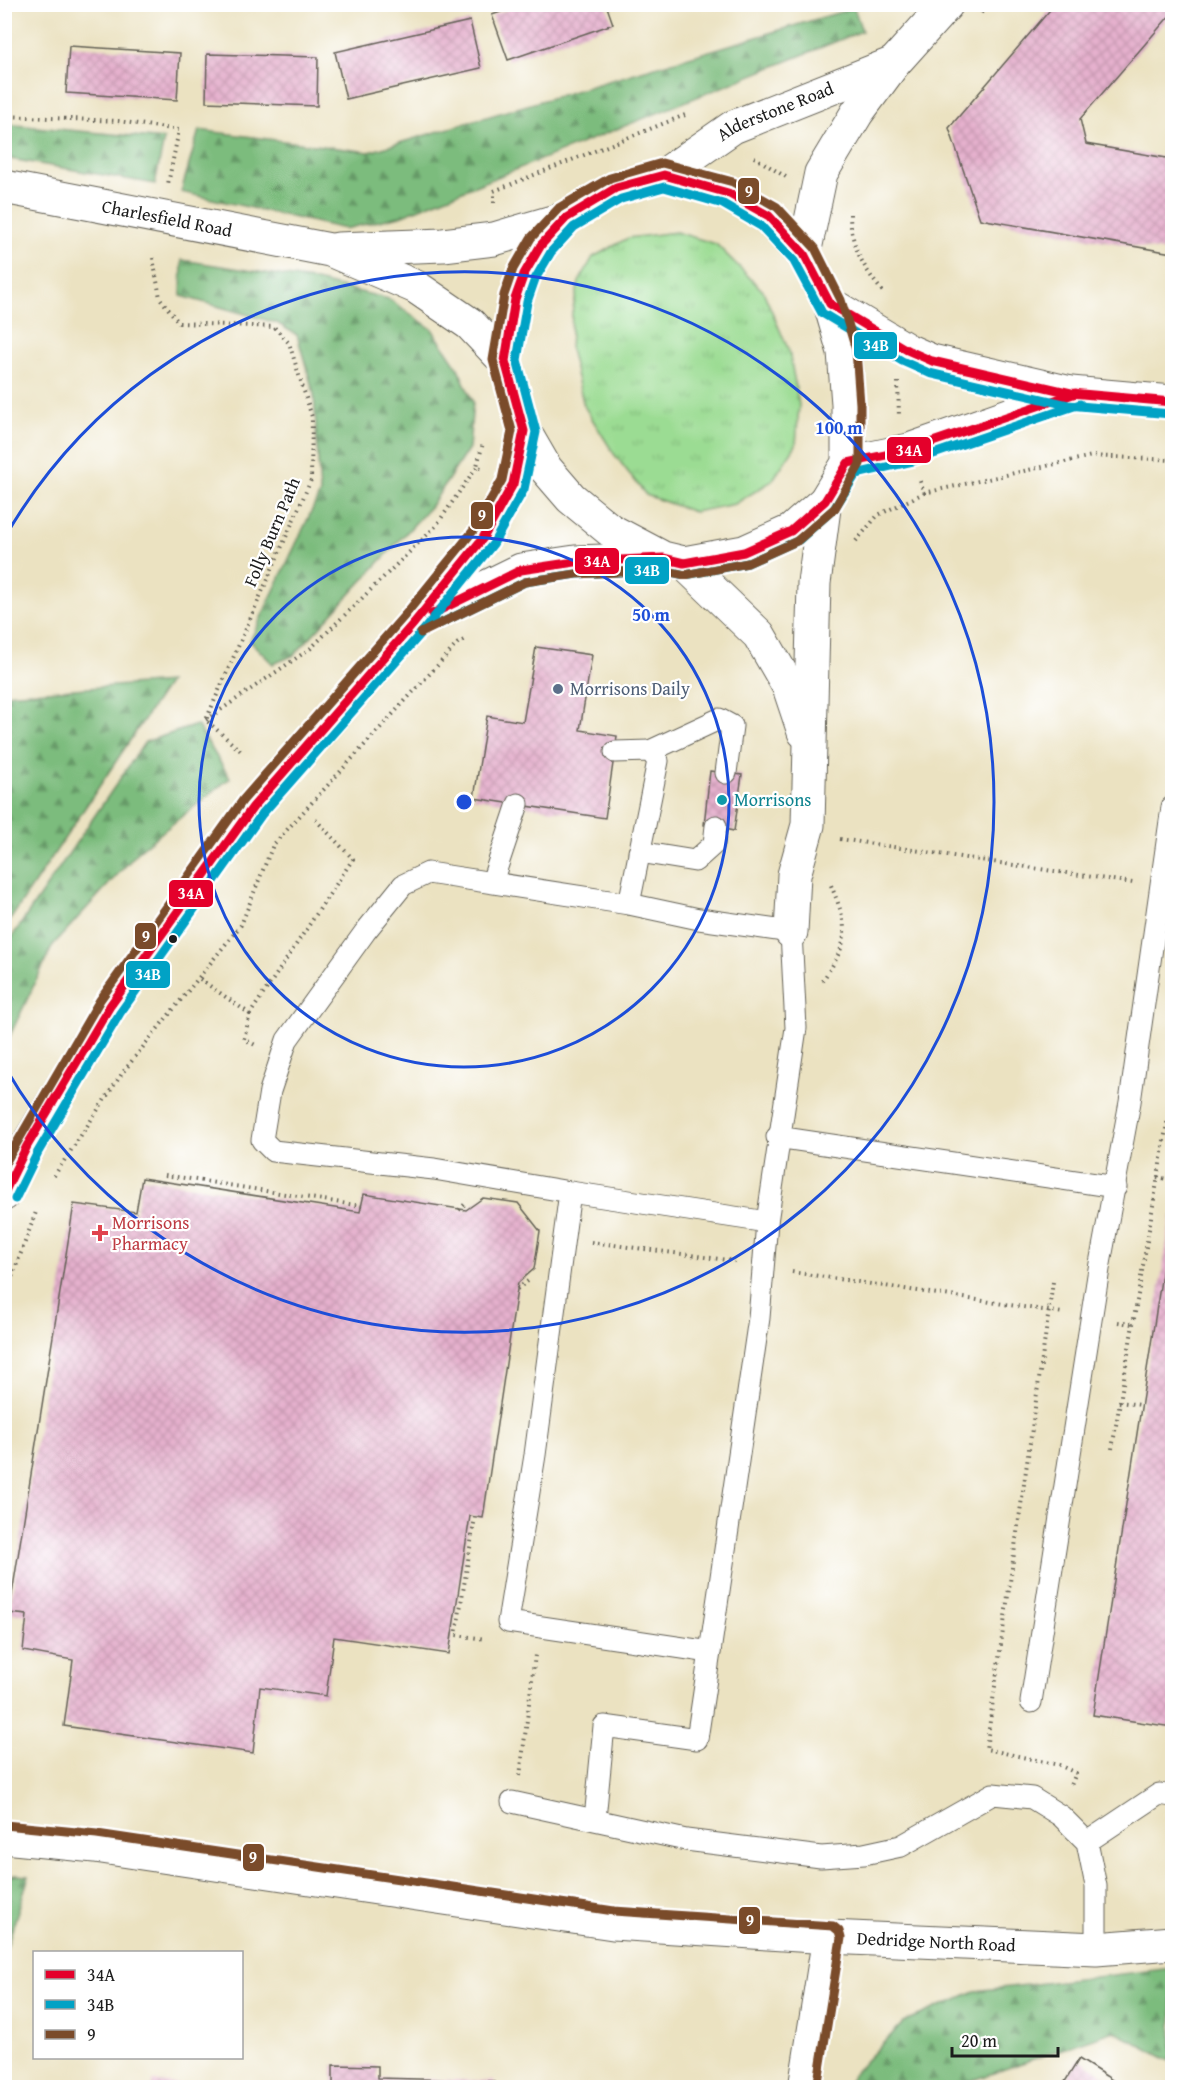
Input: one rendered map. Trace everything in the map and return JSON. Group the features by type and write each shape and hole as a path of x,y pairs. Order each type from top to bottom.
{"street":[{"name":"Alderstone Road","path":"804,254 821,173 857,113 894,63 947,4"},
{"name":"Alderstone Road","path":"664,175 733,128 894,63"},
{"path":"414,623 522,570 575,562 674,561 744,552 790,531 825,501 848,463 848,404 844,352 830,304 804,254 769,216 728,193 664,175 616,188 566,218 541,245 524,274 515,299 505,361 524,431 546,469 571,498 610,530 674,561 759,635 789,687 811,751"},
{"name":"Charlesfield Road","path":"4,186 330,250 416,287 470,324 505,361"},
{"name":"Charlesfield Road","path":"330,250 443,245 494,239 566,218"},
{"path":"830,304 907,350 932,361 1071,393 1173,402"},
{"path":"848,463 909,450 1071,393"},
{"path":"4,1194 27,1146 110,1006 253,807 414,623 483,538 513,484 524,431"},
{"path":"791,932 794,875 808,825 814,583 825,501"},
{"name":"Dedridge North Road","path":"4,1813 58,1840"},
{"name":"Dedridge North Road","path":"4,1837 58,1840 613,1923 829,1937 1096,1949 1173,1943"},
{"path":"805,2088 829,1937"}],"lane":[{"path":"615,752 650,751 719,719 732,726 726,773"},
{"path":"629,904 657,762 650,751"},
{"path":"492,882 518,804"},
{"path":"1031,1702 1092,1317 1116,1187 1173,807"},
{"path":"639,852 695,861 714,844 716,826"},
{"path":"595,1820 604,1726 697,1739 758,1328 777,1137 796,1028 791,932 699,919 629,904 428,873 403,885 364,932 287,1040 270,1091 262,1140 273,1151 434,1169 767,1222"},
{"path":"777,1137 1116,1187"},
{"path":"570,1192 533,1465 508,1622 710,1652"},
{"path":"515,1803 686,1840 820,1857 864,1854 901,1846 993,1794 1032,1798 1061,1816 1087,1842 1096,1886 1096,1949"},
{"path":"1087,1842 1159,1794 1173,1796"}],"path":[{"path":"981,14 988,4"},
{"path":"494,239 494,191 689,114"},
{"path":"4,116 118,121 178,130 168,184"},
{"path":"733,128 742,149 793,182 850,194 850,223 857,252 872,279 888,298"},
{"name":"Folly Burn Path","path":"153,258 160,298 179,324 274,327 289,343 312,417 311,480 206,720"},
{"path":"243,753 206,720 311,648 436,526 477,466 487,431"},
{"path":"924,493 1092,456 1173,460"},
{"path":"477,466 513,484"},
{"path":"49,1184 123,1072 200,979 241,925 273,844 458,643 468,637"},
{"path":"200,979 250,1014 353,859 313,817"},
{"path":"831,838 1160,887"},
{"path":"822,993 822,981 839,957 845,936 840,908 830,883 830,872"},
{"path":"1112,1449 1131,1324 1173,1093"},
{"path":"165,1175 361,1206"},
{"path":"1157,1177 1173,1180"},
{"path":"459,1210 468,1202"},
{"path":"4,1299 39,1204"},
{"path":"564,1239 736,1262 764,1256 792,1259 790,1272 1131,1324"},
{"path":"517,1289 533,1276"},
{"path":"1053,1282 986,1749 1059,1765"},
{"path":"1119,1402 1142,1405"},
{"path":"475,1517 456,1635 490,1640"},
{"path":"515,1803 537,1646"},
{"path":"4,1780 8,1784 4,1803"}],"green space":[{"path":"854,8 862,31 400,216 345,229 181,192 199,130 369,152"},
{"path":"4,124 164,139 155,184 5,158"},
{"path":"676,232 716,244 763,291 789,351 799,405 796,445 772,481 735,504 694,512 646,495 614,454 584,406 570,349 572,313 579,282 593,257 628,238"},
{"path":"182,260 312,280 389,299 432,329 458,368 473,402 469,448 431,506 294,655 273,664 250,641 320,493 314,394 297,335 277,323 181,296"},
{"path":"169,682 8,923 5,923 5,694"},
{"path":"197,725 230,778 141,849 53,945 5,1046 5,947 145,742"},
{"path":"15,1875 29,1876 5,1952 5,1878"},
{"path":"1172,1968 1172,2062 1114,2031 953,2087 848,2087 853,2074 904,2022 975,1991"}],"building":[{"path":"523,4 606,4 613,24 508,60 492,15"},
{"path":"1055,4 1172,4 1172,13 1080,119 1086,144 1172,159 1172,253 980,219 949,128"},
{"path":"470,21 481,68 346,99 335,52"},
{"path":"69,46 180,53 177,100 66,93"},
{"path":"207,54 318,57 317,106 206,102"},
{"path":"536,647 592,655 580,730 617,736 605,818 474,798 487,716 523,722"},
{"name":"Morrisons","path":"710,771 742,775 734,831 704,825"},
{"path":"142,1178 360,1212 364,1194 466,1210 483,1198 518,1203 540,1231 534,1269 518,1283 483,1518 470,1516 449,1654 334,1637 326,1696 260,1687 253,1753 64,1726 73,1660 23,1651 27,1615 9,1613 74,1204 136,1212"},
{"path":"1172,1216 1172,1727 1093,1715"},
{"path":"1079,2059 1106,2076 1124,2088 1061,2088"},
{"path":"333,2065 378,2066 378,2078 494,2081 494,2088 333,2088"},
{"path":"153,2081 187,2086 187,2088 152,2088"}],"transit line":[{"name":"9","path":"4,1165 100,1000 243,800 405,615 473,531 502,480 512,431 493,360 504,295 513,269 531,238 559,208 610,178 662,163 733,182 777,207 815,248 841,300 856,350 860,404 860,464 835,508 797,541 748,563 685,575 662,570 576,574 525,582 421,633"},
{"name":"34A","path":"4,1193 27,1146 110,1006 253,807 414,623 483,538 513,484 524,431 505,361 515,299 524,274 541,245 566,218 616,188 664,175 728,193 769,216 804,254 830,304 907,350 932,361 1071,393 1172,402"},
{"name":"34B","path":"15,1199 38,1152 120,1013 262,814 423,631 493,544 524,489 536,432 517,360 527,302 535,279 551,252 574,227 621,199 664,187 723,204 761,226 794,261 822,313 902,361 929,373 1068,405 1171,414"},
{"name":"34A","path":"432,614 521,570 575,562 663,558 684,563 744,552 791,531 825,501 848,463 909,450 1076,393"},
{"name":"34B","path":"437,625 525,582 576,574 662,570 685,575 748,563 799,540 834,509 856,474 913,461 1080,404"},
{"name":"9","path":"5,1825 97,1834 614,1911 833,1926 839,1931 841,1938 817,2088"}],"place":[{"name":"Morrisons Daily","path":"558,689"},
{"name":"Morrisons","path":"722,800"},
{"name":"Morrisons Pharmacy","path":"100,1233"}]}
